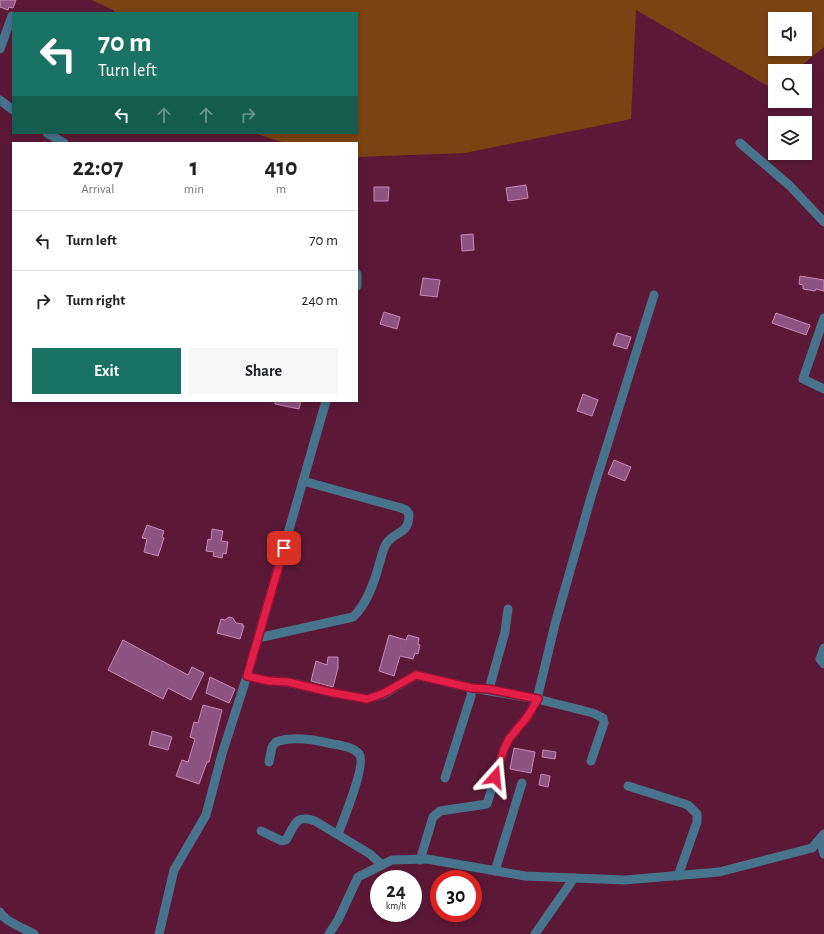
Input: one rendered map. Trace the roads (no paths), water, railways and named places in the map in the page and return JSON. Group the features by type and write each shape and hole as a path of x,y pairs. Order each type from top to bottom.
{"street":[{"path":"0,49 12,16"},
{"path":"0,100 12,109"},
{"path":"49,134 62,142"},
{"path":"740,143 790,186 824,222"},
{"path":"420,860 434,816 440,811 487,804 504,749 509,739 527,717 538,699 555,624 591,497 654,295"},
{"path":"824,318 803,379 824,389"},
{"path":"159,934 174,870 206,815 222,754 247,676 326,402"},
{"path":"258,638 353,617 360,611 374,583 387,543 401,533 409,523 409,514 406,510 401,508 303,481"},
{"path":"489,689 505,632 508,609"},
{"path":"824,648 820,659 824,664"},
{"path":"247,676 269,681 288,682 367,699 382,694 416,675 472,688 489,689 538,699 593,713 602,718 604,723 591,761"},
{"path":"445,778 471,696 472,688"},
{"path":"269,762 272,748 276,742 298,738 351,748 359,754 361,765 356,784 338,834"},
{"path":"496,871 522,783"},
{"path":"628,786 688,805 697,814 697,822 678,876"},
{"path":"261,831 282,841 286,840 297,821 301,818 306,818 315,821 338,834 370,854 382,865"},
{"path":"341,934 331,932 358,877 392,860 427,859 524,876 625,880 719,872 812,848 822,837"},
{"path":"822,837 824,854"},
{"path":"535,934 574,878"},
{"path":"0,912 7,919 34,934"}]}
